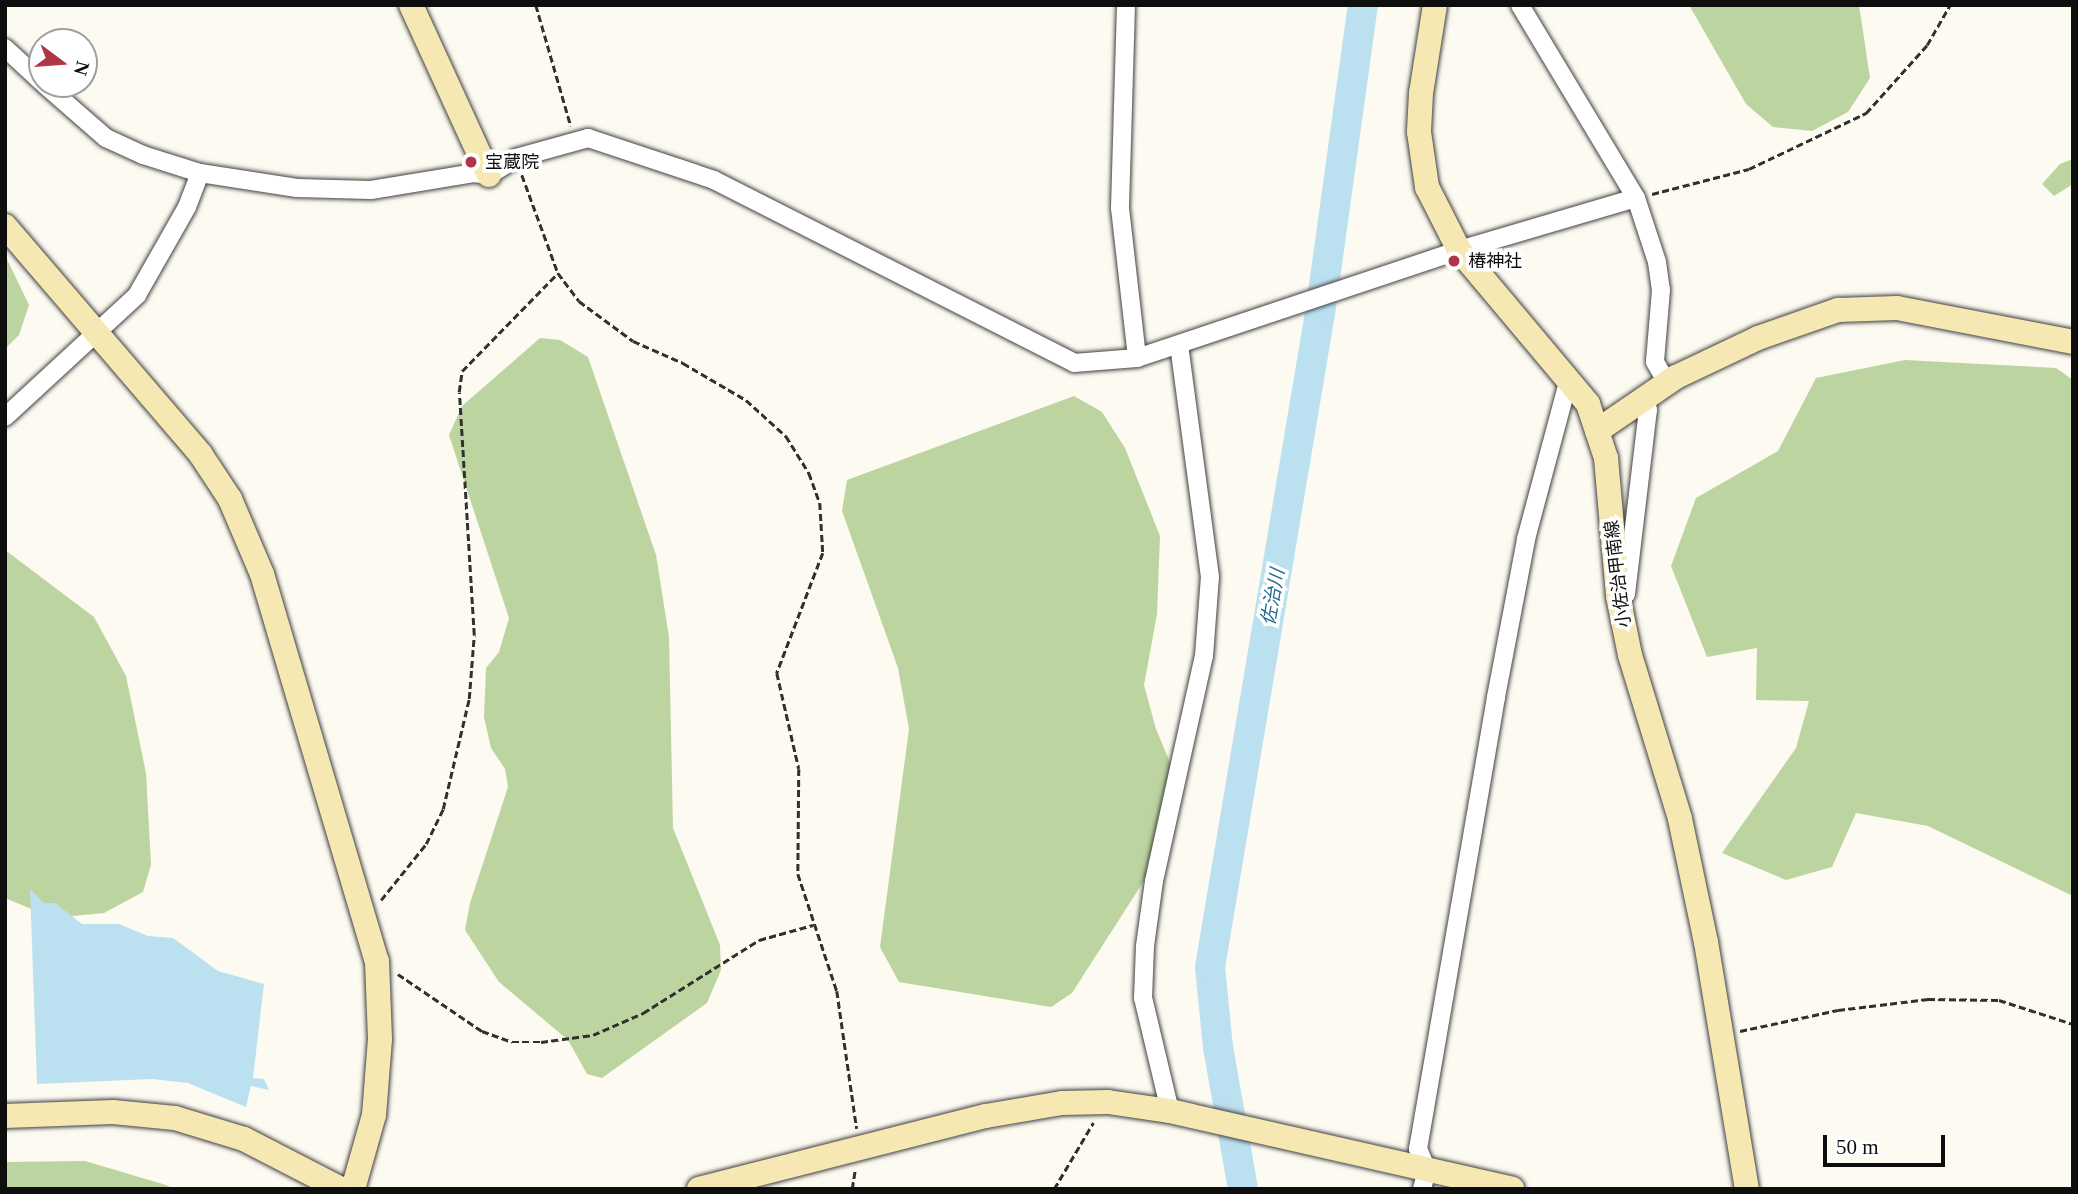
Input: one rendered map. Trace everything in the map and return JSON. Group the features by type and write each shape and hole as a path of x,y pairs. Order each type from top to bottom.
{"street":[{"path":"411,5 489,175"},
{"path":"1126,5 1120,208 1138,358"},
{"name":"小佐治甲南線","path":"1435,5 1419,132 1427,187 1459,250 1569,378 1588,404 1606,458 1618,596 1630,655 1680,819 1747,1189"},
{"path":"1520,5 1636,198 1657,262 1661,290 1655,362 1667,383"},
{"path":"5,48 28,69"},
{"path":"60,98 106,138 200,173 297,188 370,190 474,173 489,175 516,159 575,142 599,141 714,180 1074,363 1138,358 1459,250 1636,198"},
{"path":"5,417 138,295 187,207 200,173"},
{"path":"5,226 99,331 184,433 230,499 262,573 377,961 380,1039 373,1115 353,1189"},
{"path":"1597,431 1667,383 1758,338 1838,310 1868,307 2073,342"},
{"path":"1170,1111 1143,998 1145,946 1154,881 1204,656 1210,577 1179,345"},
{"path":"1424,1180 1418,1149 1496,696 1526,539 1569,378"},
{"path":"1618,596 1626,594 1648,410 1646,397"},
{"path":"699,1189 986,1116 1062,1103 1108,1102 1170,1111 1279,1136 1424,1180 1512,1189"},
{"path":"5,1116 113,1112 175,1118 244,1139 341,1189"}],"path":[{"path":"536,5 575,142"},
{"path":"1636,198 1749,169 1866,113 1927,45 1950,5"},
{"path":"516,159 558,273 579,301 603,322 746,400 786,436 809,472 820,503 823,553 777,673 799,769 798,874 837,991 860,1147"},
{"path":"365,918 426,844 443,808 469,699 474,635 461,448 462,371 558,273"},
{"path":"377,961 482,1031 512,1042 541,1042 593,1035 643,1013 759,940 813,925"},
{"path":"1721,1035 1838,1010 1928,999 2000,1000 2073,1024"},
{"path":"1054,1189 1108,1102"}],"green space":[{"path":"1689,5 1859,5 1870,78 1848,112 1812,131 1773,127 1746,104"},
{"path":"2073,159 2073,184 2054,196 2042,184 2060,164"},
{"path":"5,255 29,305 19,335 5,349"},
{"path":"540,338 560,340 588,357 656,555 669,637 673,828 720,945 721,970 707,1003 602,1078 587,1074 568,1040 499,982 465,930 470,903 508,787 505,769 491,748 484,717 486,668 499,652 509,618 449,435 462,406"},
{"path":"1905,360 2056,368 2073,380 2073,896 1928,826 1856,813 1832,867 1786,880 1722,853 1796,748 1809,701 1756,700 1757,648 1707,657 1671,566 1696,498 1778,451 1816,378"},
{"path":"1074,396 1102,412 1125,448 1160,536 1157,614 1144,685 1156,729 1182,791 1174,834 1072,993 1051,1007 899,982 880,947 909,729 898,668 842,511 847,480"},
{"path":"5,550 94,617 126,676 146,773 151,865 143,892 104,913 53,918 5,898"},
{"path":"85,1161 174,1189 5,1189 5,1162"}],"water":[{"path":"30,889 44,903 55,903 82,924 119,924 148,936 173,938 218,971 264,984 253,1078 264,1079 269,1090 251,1086 246,1107 188,1083 152,1079 37,1084"}],"waterway":[{"name":"佐治川","path":"1243,1189 1218,1047 1210,967 1321,307 1363,5"}],"place":[{"name":"宝蔵院","path":"471,162"},
{"name":"椿神社","path":"1454,261"}]}
